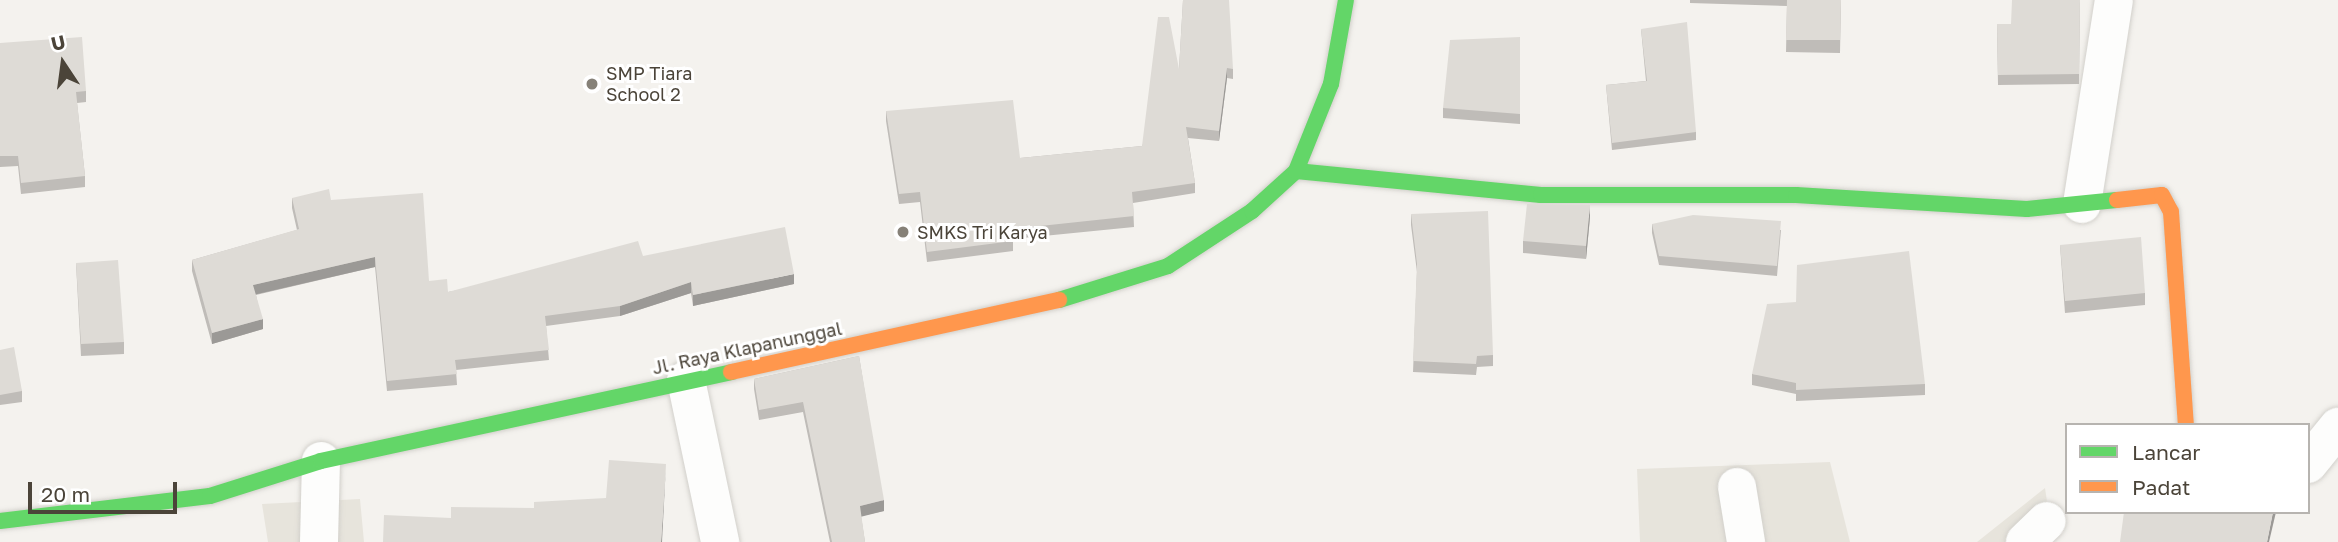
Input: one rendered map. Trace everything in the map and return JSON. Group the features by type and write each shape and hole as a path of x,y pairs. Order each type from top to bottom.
{"street":[{"name":"Jl. Raya Klapanunggal","path":"0,521 209,496 321,461 1060,300 1168,266 1252,211 1296,171 1331,83 1346,0"},
{"path":"2082,204 2114,0"},
{"path":"1296,171 1541,195 1796,195 1950,208 2082,204 2160,195 2168,202 2186,423"},
{"path":"686,380 720,542"},
{"path":"2310,462 2338,427"},
{"path":"319,542 321,461"},
{"path":"1737,487 1746,542"}],"shaded area":[{"path":"1830,462 1850,542 1640,542 1637,469"},
{"path":"2045,488 2053,542 1977,542"},
{"path":"360,499 364,542 268,542 262,504"}],"building":[{"path":"1183,0 1229,0 1233,69 1227,68 1219,131 1186,127 1195,183 1132,192 1134,216 1012,229 1013,241 927,252 920,192 899,194 886,111 1013,100 1020,158 1142,146 1158,17 1169,17 1179,69"},
{"path":"1787,0 1841,0 1840,40 1786,40"},
{"path":"2012,0 2080,0 2079,74 1998,75 1997,24 2011,24"},
{"path":"1687,22 1696,132 1612,143 1606,85 1647,81 1641,29"},
{"path":"82,37 86,91 76,92 85,176 21,183 18,156 0,156 0,43"},
{"path":"1520,37 1520,114 1443,108 1450,40"},
{"path":"329,189 331,200 423,193 429,281 447,279 448,292 638,241 643,256 785,227 794,274 693,295 691,282 620,306 545,316 549,350 455,360 457,374 387,381 375,257 253,285 263,319 212,333 192,260 299,229 292,198"},
{"path":"1527,204 1590,205 1586,246 1523,241"},
{"path":"1488,211 1493,355 1477,356 1476,364 1413,361 1417,264 1411,214"},
{"path":"1693,215 1781,221 1777,266 1659,256 1652,224"},
{"path":"2141,237 2145,293 2065,301 2060,245"},
{"path":"1909,251 1925,384 1796,390 1796,383 1752,374 1767,304 1796,302 1797,265"},
{"path":"118,260 124,342 81,344 76,263"},
{"path":"14,347 22,391 0,395 0,350"},
{"path":"859,356 884,500 860,506 865,542 832,542 803,402 759,410 754,379"},
{"path":"609,460 666,464 661,542 383,542 384,515 451,518 451,507 534,508 534,502 606,498"},
{"path":"2124,514 2273,514 2267,542 2120,542"}],"traffic: fast":[{"path":"1059,300 1168,266 1252,211 1296,171 1331,84 1346,0"},
{"path":"1296,171 1541,195 1796,195 2027,209 2117,200"},
{"path":"0,521 210,496 321,461 731,372"}],"traffic: slow":[{"path":"2117,200 2162,195 2171,212 2186,423"},
{"path":"731,372 1059,300"}],"place":[{"name":"SMP Tiara School 2","path":"592,84"},
{"name":"SMKS Tri Karya","path":"903,232"}]}
